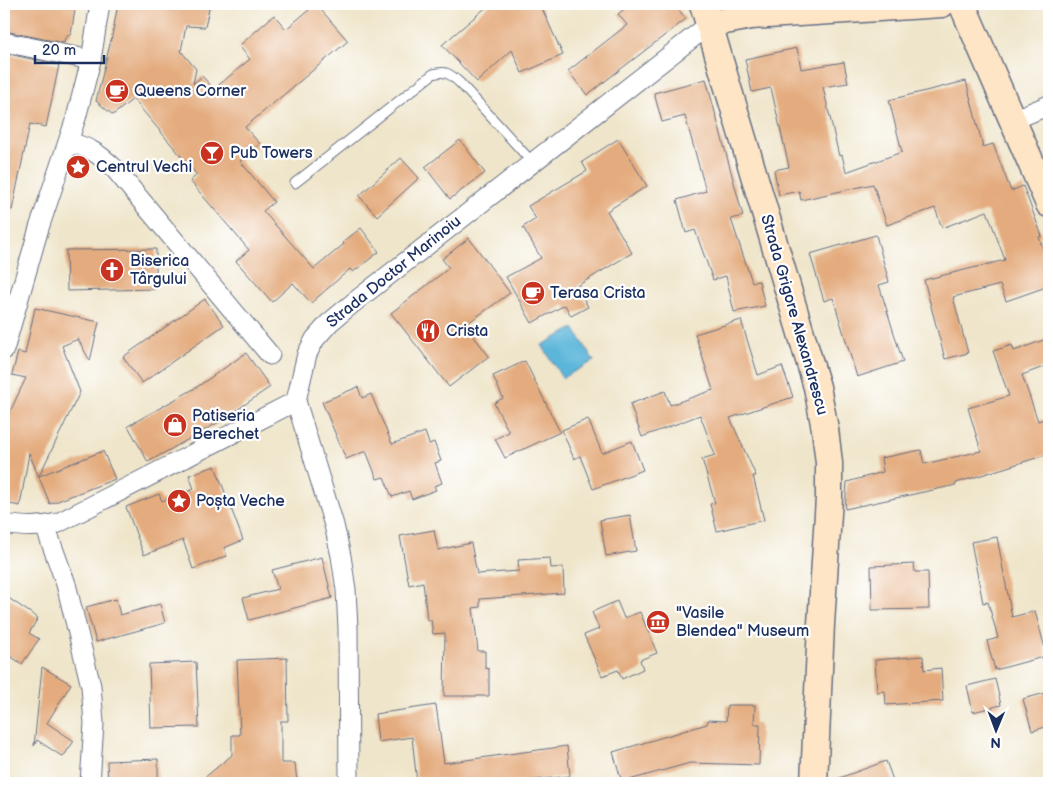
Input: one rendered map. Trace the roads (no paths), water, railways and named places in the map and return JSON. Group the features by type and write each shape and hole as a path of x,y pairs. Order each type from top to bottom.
{"street":[{"path":"4,350 40,228 69,142 91,60 100,4"},
{"path":"707,14 752,16 942,4"},
{"path":"962,4 1049,204"},
{"name":"Strada Doctor Marinoiu","path":"296,401 307,354 315,339 329,323 532,162 707,14"},
{"name":"Strada Grigore Alexandrescu","path":"707,14 817,387 826,429 829,463 829,498 814,783"},
{"path":"4,42 91,60"},
{"path":"1013,120 1049,105"},
{"path":"69,142 86,147 99,154 114,168 270,355"},
{"path":"4,524 26,527 58,523 296,401 334,525 346,590 349,783"},
{"path":"45,526 66,584 91,686 94,723 90,783"}],"lane":[{"path":"295,183 433,74 442,72 450,75 460,83 532,162"}],"water":[{"path":"574,328 594,361 562,378 542,345"}],"place":[{"name":"Queens Corner","path":"117,91"},
{"name":"Pub Towers","path":"212,153"},
{"name":"Centrul Vechi","path":"78,167"},
{"name":"Biserica Târgului","path":"112,270"},
{"name":"Terasa Crista","path":"533,293"},
{"name":"Crista","path":"428,331"},
{"name":"Patiseria Berechet","path":"175,425"},
{"name":"Poșta Veche","path":"179,501"},
{"name":"\"Vasile Blendea\" Museum","path":"658,622"}]}
